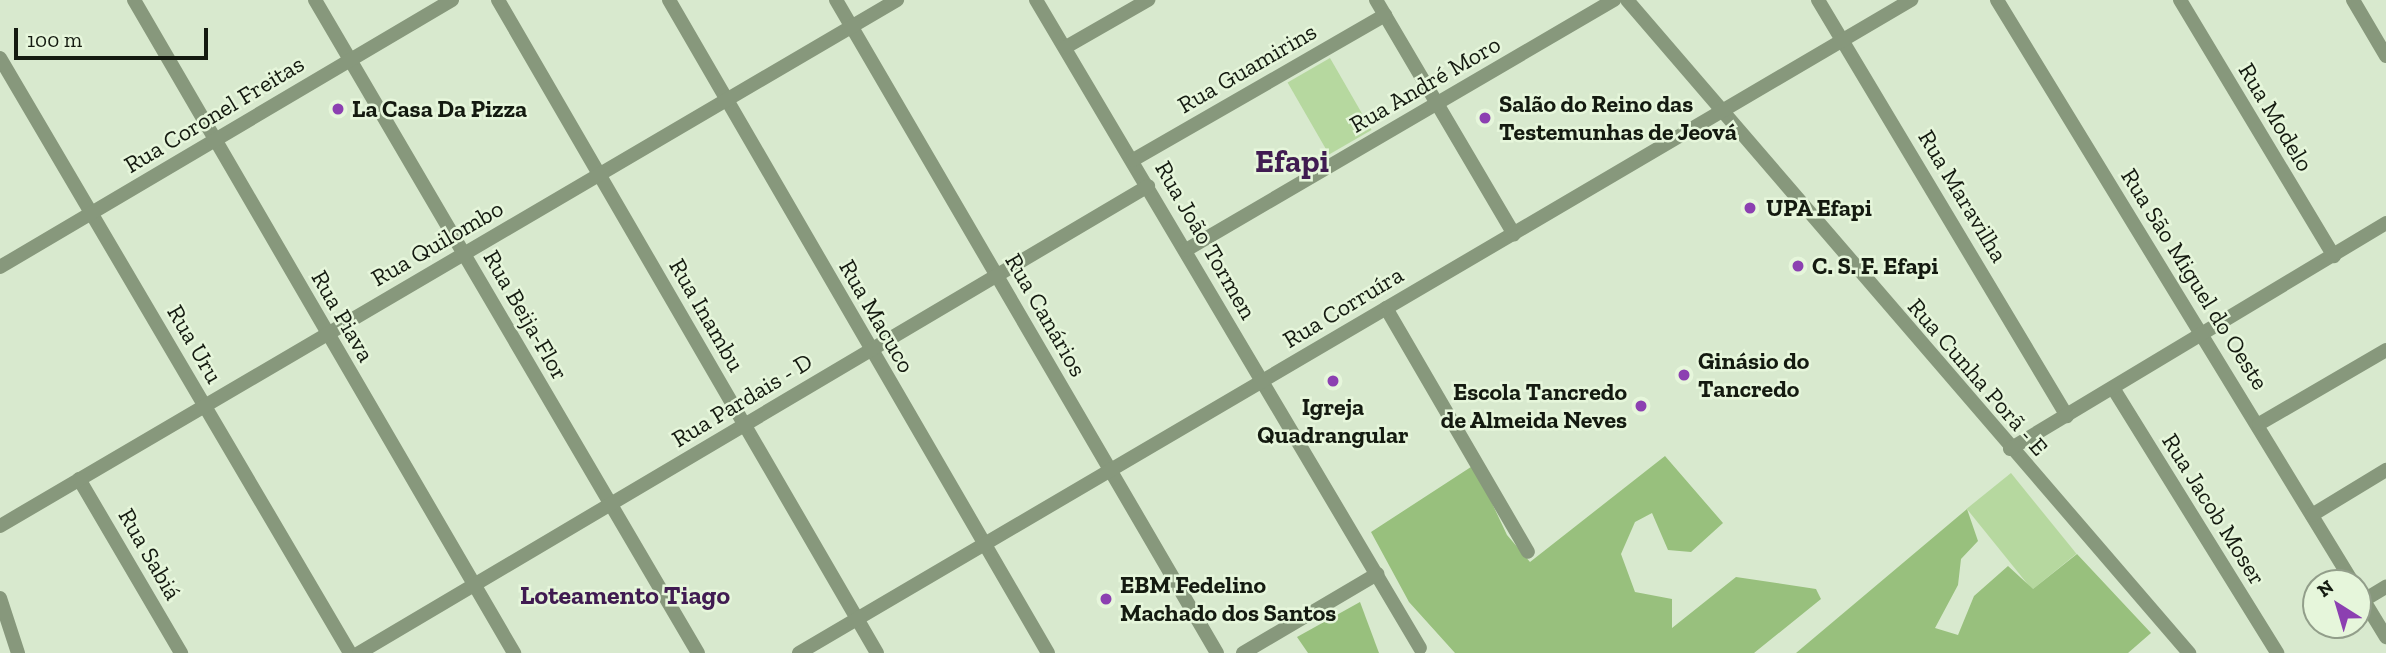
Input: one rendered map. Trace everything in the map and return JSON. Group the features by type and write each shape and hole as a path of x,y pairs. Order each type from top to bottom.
{"street":[{"name":"Rua Piava","path":"134,0 514,653"},
{"name":"Rua Beija-Flor","path":"314,0 464,253 608,505 698,653"},
{"name":"Rua Coronel Freitas","path":"0,267 452,0"},
{"name":"Rua Inambu","path":"498,0 877,653"},
{"name":"Rua Macuco","path":"669,0 1048,653"},
{"name":"Rua Canários","path":"836,0 1217,653"},
{"name":"Rua Quilombo","path":"0,526 897,0"},
{"name":"Rua João Tormen","path":"1037,0 1420,648"},
{"path":"1066,47 1148,0"},
{"path":"1376,0 1514,233"},
{"name":"Rua André Moro","path":"1186,250 1614,0"},
{"name":"Rua Cunha Porã - E","path":"1628,0 2010,449 2189,653"},
{"name":"Rua Maravilha","path":"1818,0 2067,416"},
{"name":"Rua Corruíra","path":"799,653 1911,0"},
{"name":"Rua São Miguel do Oeste","path":"1997,0 2205,335 2345,569"},
{"name":"Rua Modelo","path":"2179,0 2334,256"},
{"path":"2353,0 2386,56"},
{"name":"Rua Guamirins","path":"1133,160 1385,15"},
{"name":"Rua Uru","path":"0,58 350,653"},
{"name":"Rua Pardais - D","path":"359,653 1148,186"},
{"path":"2010,449 2205,335 2386,223"},
{"path":"1386,308 1528,552"},
{"path":"2259,424 2386,350"},
{"name":"Rua Jacob Moser","path":"2113,388 2277,653"},
{"path":"2312,515 2386,470"},
{"name":"Rua Sabiá","path":"79,479 181,653"},
{"path":"1244,653 1377,574"},
{"path":"0,598 18,653"},
{"path":"2372,614 2386,637"}],"green space":[{"path":"1330,58 1372,130 1329,154 1288,82"},
{"path":"1665,456 1723,523 1691,552 1668,550 1652,513 1635,522 1621,554 1635,592 1672,599 1672,628 1736,577 1816,589 1821,599 1754,653 1455,653 1409,602 1371,532 1474,465 1507,535 1530,562"},
{"path":"2011,473 2076,554 2032,590 1967,509"},
{"path":"1967,509 1978,541 1961,559 1958,585 1935,628 1958,635 1974,596 2008,566 2033,589 2077,554 2151,633 2128,653 1796,653"},
{"path":"1360,602 1379,653 1308,653 1297,637"}],"place":[{"name":"La Casa Da Pizza","path":"338,109"},
{"name":"Salão do Reino das Testemunhas de Jeová","path":"1485,118"},
{"name":"UPA Efapi","path":"1750,208"},
{"name":"C. S. F. Efapi","path":"1798,266"},
{"name":"Ginásio do Tancredo","path":"1684,375"},
{"name":"Igreja Quadrangular","path":"1333,381"},
{"name":"Escola Tancredo de Almeida Neves","path":"1641,406"},
{"name":"EBM Fedelino Machado dos Santos","path":"1106,599"}],"district":[{"name":"Efapi","path":"1292,161"},
{"name":"Loteamento Tiago","path":"625,596"}]}
